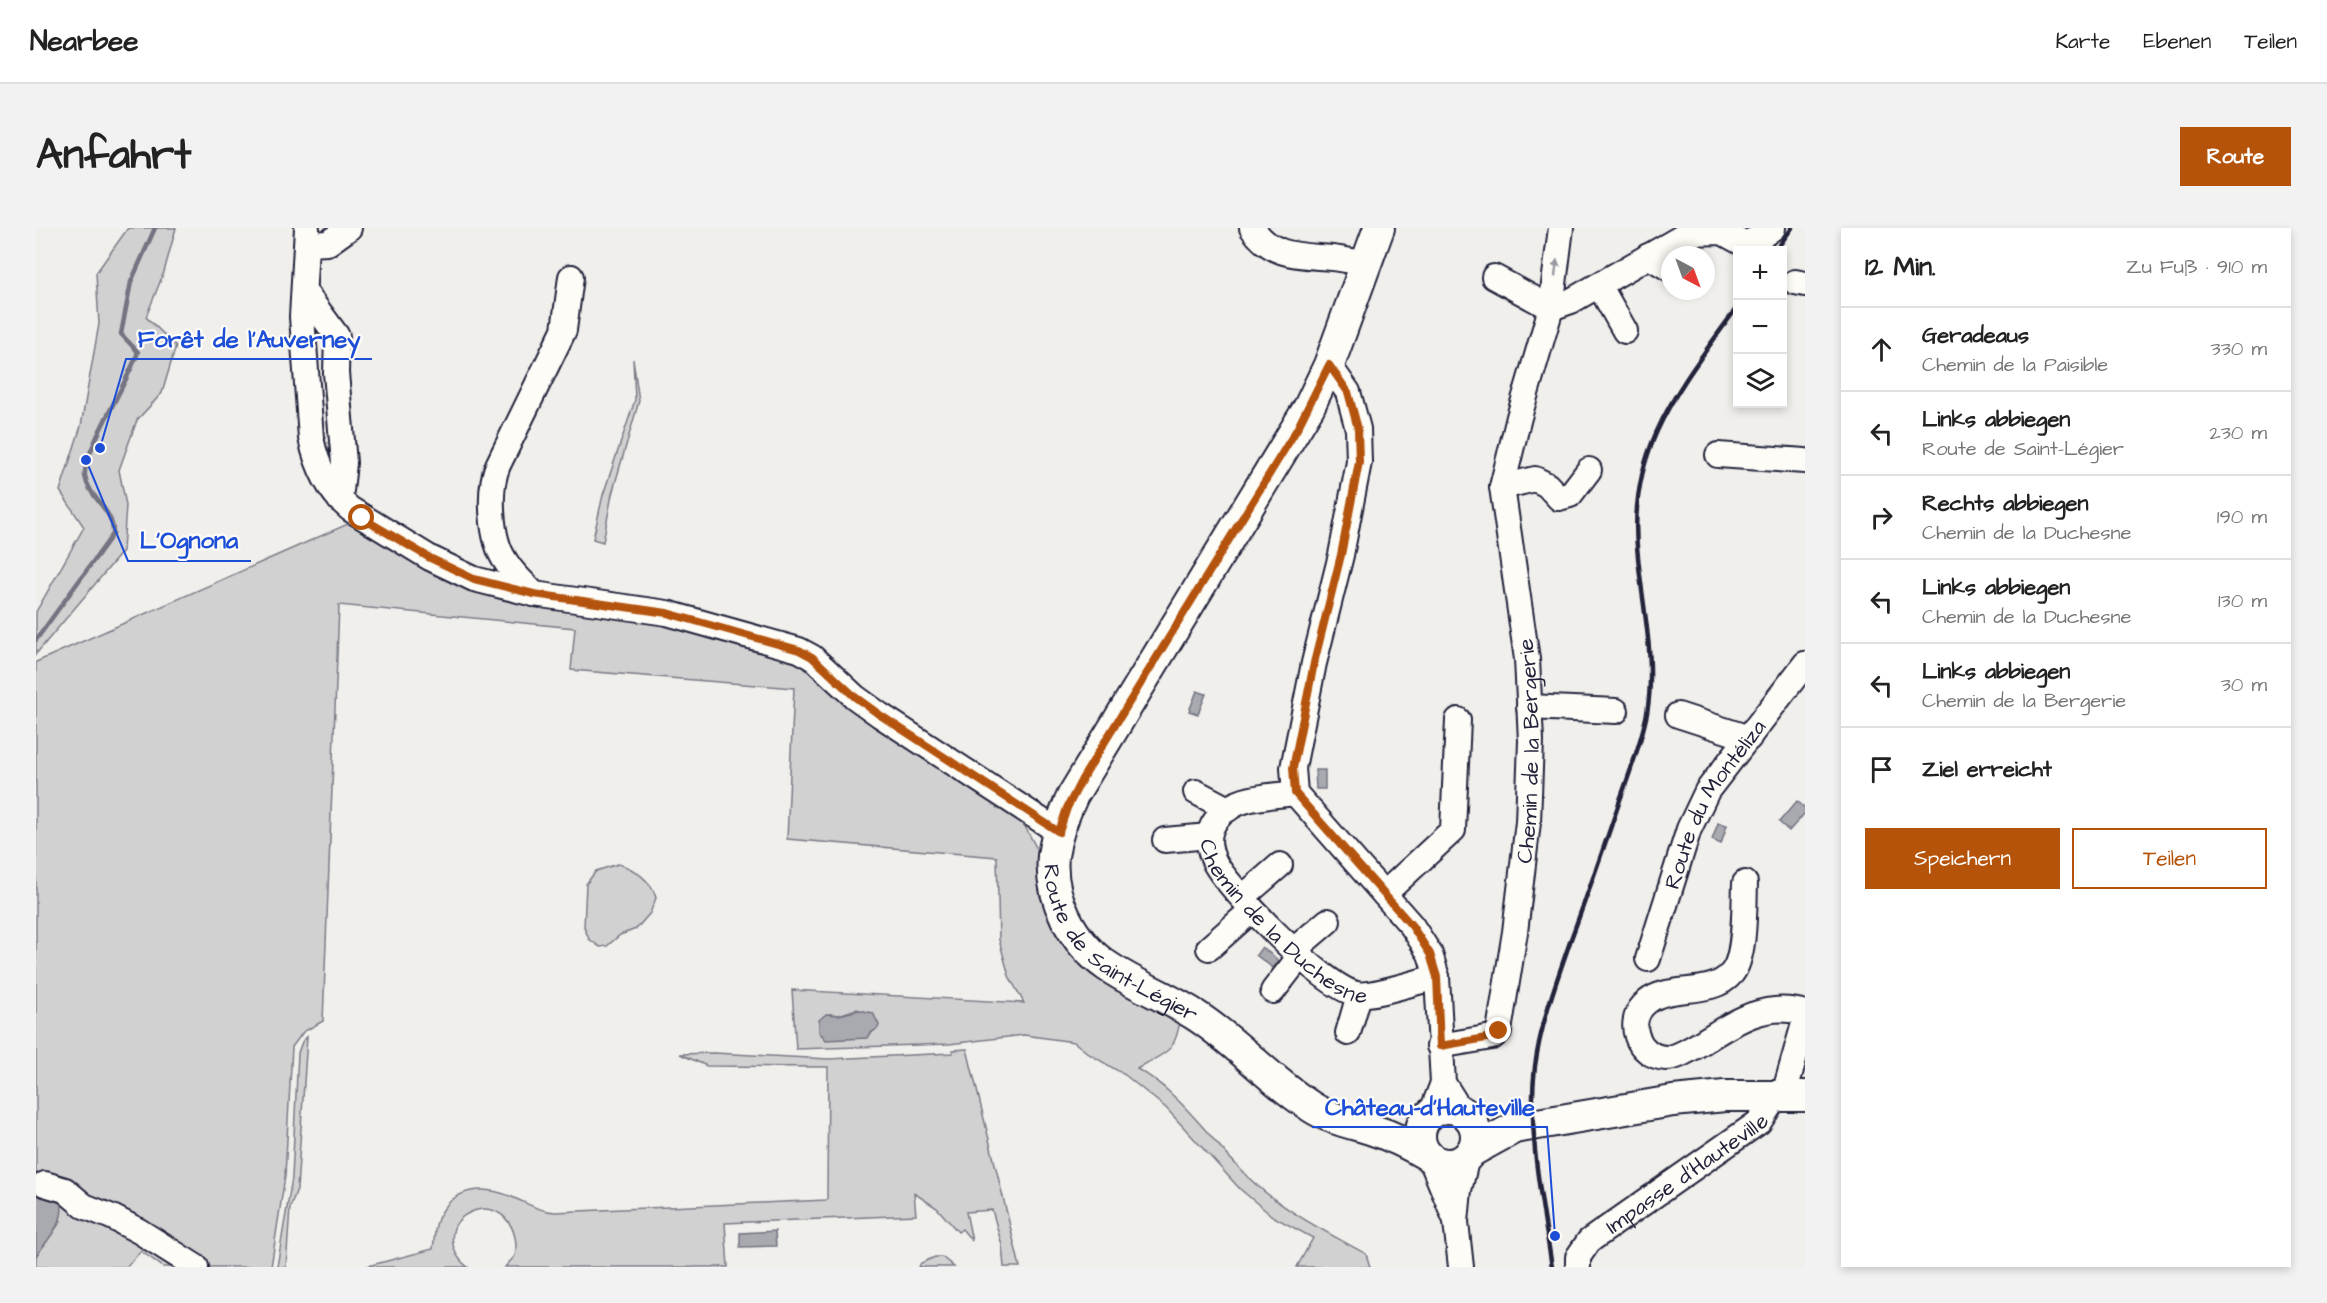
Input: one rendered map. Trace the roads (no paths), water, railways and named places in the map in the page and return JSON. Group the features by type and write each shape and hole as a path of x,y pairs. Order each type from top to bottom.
{"main road":[{"name":"Route de Saint-Légier","path":"1379,228 1329,365 1300,423 1082,779 1067,808 1053,858 1055,885 1068,923 1094,956 1118,973 1205,1022 1311,1107 1337,1120 1372,1130 1429,1156"},
{"path":"1514,1128 1455,1163 1439,1162 1429,1156 1421,1144 1420,1132 1447,1115 1514,1128 1673,1101 1725,1096 1792,1100"},
{"name":"Route de Saint-Légier","path":"1372,1130 1403,1126 1447,1115"},
{"path":"1447,1115 1474,1124 1476,1135 1469,1154"}],"street":[{"path":"349,228 328,243 307,236 303,316 314,453 326,482 345,505 405,544 474,579 534,594 667,613 799,650 812,657 855,697 880,715 1059,832"},
{"path":"1252,228 1265,243 1283,253 1339,258 1365,263"},
{"name":"Chemin de la Bergerie","path":"1440,1046 1492,1037 1499,1031 1515,932 1528,822 1531,741 1527,659 1502,487 1519,417 1551,308 1561,228"},
{"path":"1494,277 1551,308 1571,301 1694,231 1722,232 1744,244 1759,238 1773,228"},
{"path":"1647,256 1661,264"},
{"path":"534,594 507,565 501,553 493,516 493,480 498,465 564,330 571,277"},
{"path":"1599,285 1625,332"},
{"path":"304,291 337,336 336,373 344,463 345,505"},
{"path":"1329,365 1348,392 1358,429 1359,462 1341,555 1314,663 1293,768 1295,793 1412,926 1430,954 1437,977 1440,1046 1447,1115"},
{"path":"1718,455 1805,461"},
{"path":"1502,487 1536,478 1547,485 1559,498 1570,495 1589,470"},
{"name":"Route du Montéliza","path":"1648,959 1689,830 1707,790 1805,663"},
{"path":"1529,707 1616,711"},
{"path":"1678,715 1749,738"},
{"path":"1384,894 1453,830 1458,720"},
{"path":"1196,792 1228,809"},
{"name":"Chemin de la Duchesne","path":"1295,793 1241,800 1216,819 1209,836 1210,849 1215,863 1248,904 1297,953 1341,988 1359,995 1437,977"},
{"path":"1165,840 1209,836"},
{"path":"1209,948 1280,865"},
{"path":"1745,883 1739,956 1733,972 1710,987 1660,995 1647,1001 1638,1013 1634,1025 1639,1042 1646,1051 1667,1058 1688,1051 1741,1018 1757,1012 1787,1009 1805,1013"},
{"path":"1273,991 1297,953 1328,921"},
{"path":"1348,1033 1359,995"},
{"path":"1792,1100 1805,1020"},
{"name":"Impasse d'Hauteville","path":"1578,1267 1578,1257 1589,1241 1792,1100"},
{"path":"1461,1267 1456,1222 1459,1190 1469,1154"},
{"path":"1429,1156 1456,1222"},
{"path":"45,1184 65,1190 84,1206 139,1231 196,1267"}],"waterway":[{"path":"36,640 113,534 110,518 87,484 86,466 98,434 138,352 121,334 131,282 155,228"}],"railway":[{"path":"1779,246 1792,228"},
{"path":"1552,1267 1534,1142 1535,1066 1550,1001 1635,757 1647,713 1650,674 1648,635 1638,557 1636,519 1640,484 1661,422 1696,364 1733,313"}],"place":[{"name":"Forêt de l'Auverney","path":"100,448"},
{"name":"L'Ognona","path":"86,460"},
{"name":"Château-d'Hauteville","path":"1555,1236"}]}
